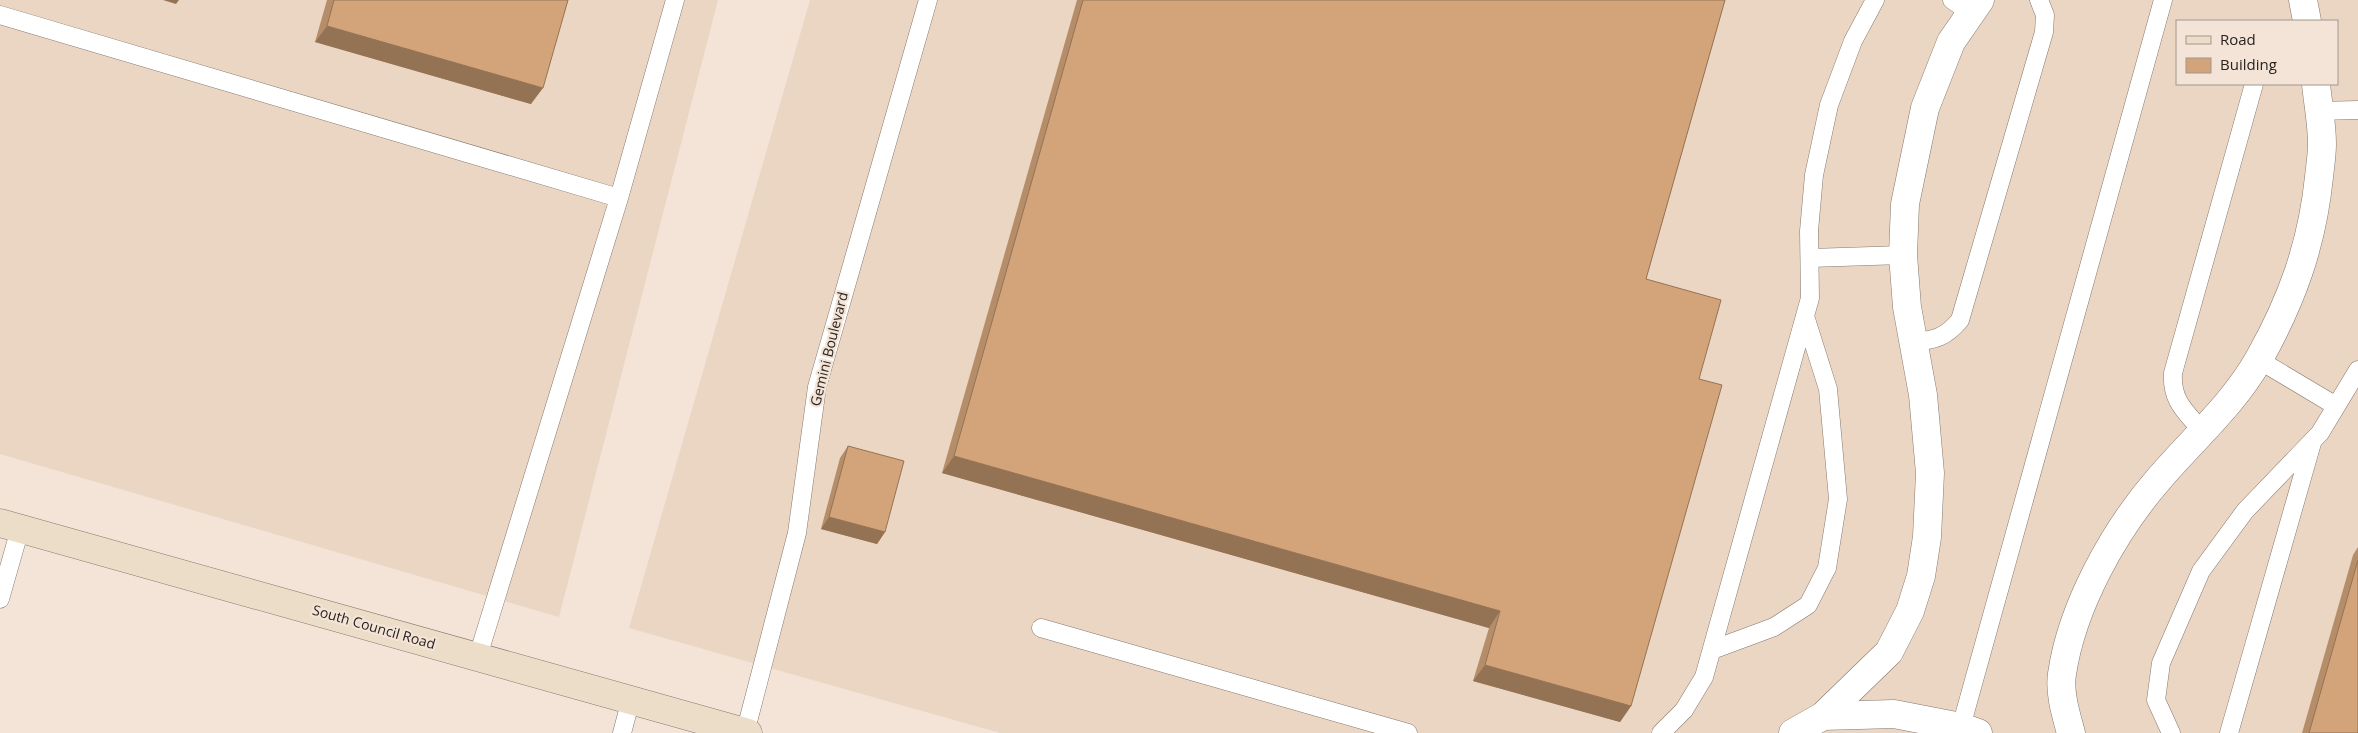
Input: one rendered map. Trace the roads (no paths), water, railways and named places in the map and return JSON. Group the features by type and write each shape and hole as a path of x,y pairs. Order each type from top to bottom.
{"main road":[{"name":"South Council Road","path":"10,526 631,699 746,733"}],"street":[{"path":"2303,0 2307,20"},
{"path":"1793,733 1823,716 1889,652 1910,611 1921,576 1927,537 1930,473 1924,395 1907,307 1903,255 1905,204 1925,108 1967,4"},
{"path":"2071,733 2065,713 2062,676 2070,639 2106,552 2158,480 2232,398 2259,360 2292,293 2314,218 2322,145 2316,85"},
{"path":"1823,716 1894,714 1969,730"}],"lane":[{"path":"478,656 619,198 675,0"},
{"name":"Gemini Boulevard","path":"746,733 797,533 817,387 928,0"},
{"path":"1661,733 1684,710 1704,677 1712,650 1810,298 1809,231 1814,175 1829,105 1854,41 1875,0"},
{"path":"1914,342 1934,340 1950,332 1960,320 2044,32 2045,15 2039,0"},
{"path":"1969,730 2163,0"},
{"path":"0,15 619,198"},
{"path":"2203,432 2178,403 2172,388 2173,373 2254,85"},
{"path":"2318,111 2358,110"},
{"path":"1810,258 1903,255"},
{"path":"1712,650 1774,627 1808,604 1827,568 1838,499 1828,390 1805,316"},
{"path":"2259,360 2336,406"},
{"path":"2170,733 2156,700 2161,663 2201,571 2245,511 2320,433 2358,370"},
{"path":"2229,733 2313,441"},
{"path":"0,599 10,526"},
{"path":"1041,628 1408,733"},
{"path":"622,733 631,699"}]}
